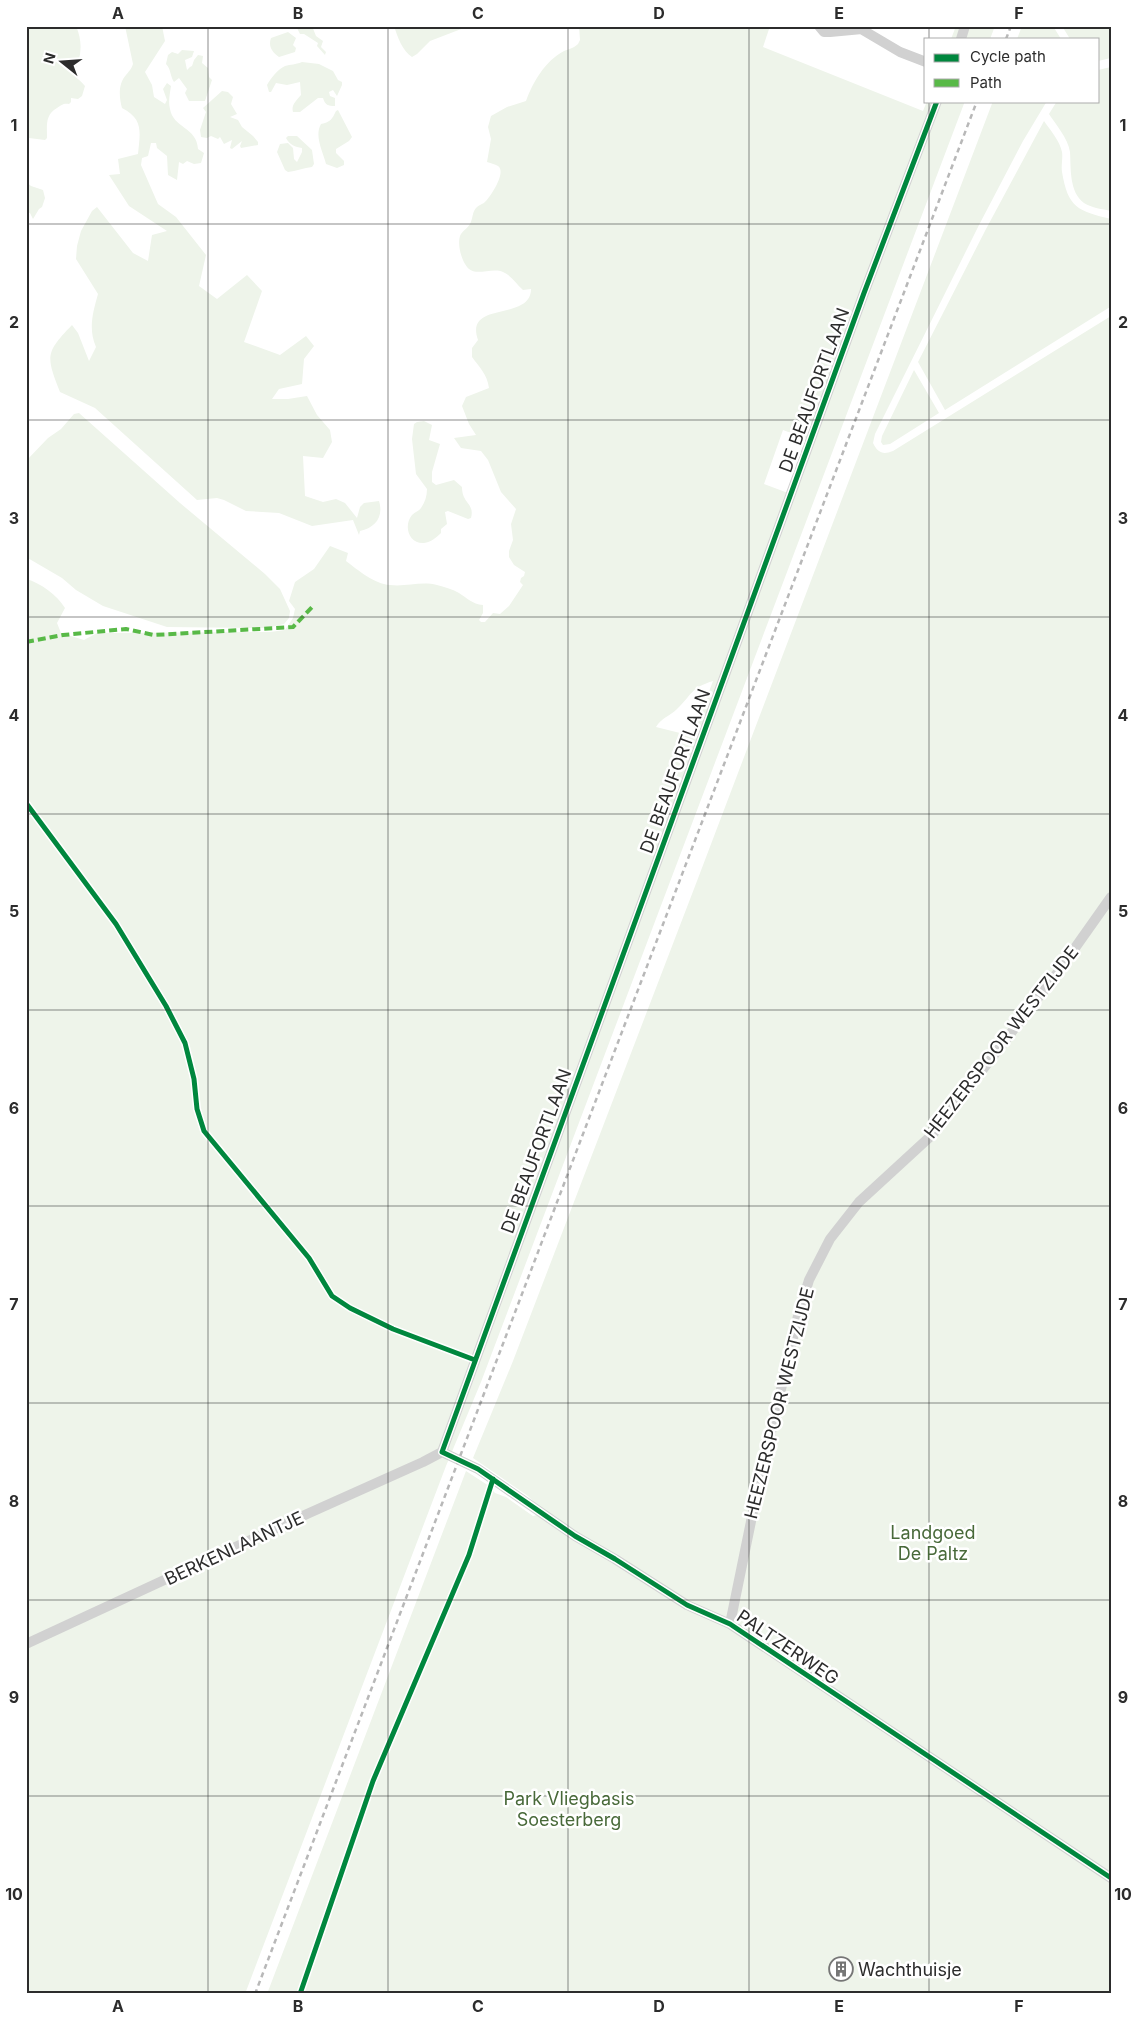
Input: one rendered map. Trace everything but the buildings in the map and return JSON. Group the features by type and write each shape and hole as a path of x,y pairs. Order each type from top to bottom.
{"street":[{"path":"819,26 824,32 859,28 900,52 924,61"},
{"path":"960,38 965,26"},
{"name":"DE BEAUFORTLAAN","path":"442,1452 864,293 937,102"},
{"name":"HEEZERSPOOR WESTZIJDE","path":"730,1624 756,1497 798,1316 809,1280 830,1239 858,1202 933,1134 1046,987 1111,897"},
{"name":"PALTZERWEG","path":"442,1452 478,1469 575,1536 687,1605 730,1624 1111,1878"},
{"name":"BERKENLAANTJE","path":"26,1644 442,1452"}],"green space":[{"path":"26,26 76,26 80,38 80,56 73,73 85,86 82,96 78,99 71,98 69,104 63,105 50,114 47,138 45,140 29,138 29,120 26,118"},
{"path":"125,26 162,26 165,41 145,72 152,85 154,97 165,104 167,100 163,89 167,83 171,86 169,103 172,115 194,136 198,149 204,153 201,163 194,164 187,161 183,164 179,162 177,180 168,175 167,156 157,148 156,143 151,143 148,156 142,158 141,165 158,204 176,217 206,255 199,286 217,299 247,275 262,291 244,342 280,355 306,336 314,346 304,359 302,384 279,389 272,399 307,396 317,415 330,430 332,442 323,458 303,456 305,496 323,502 336,499 345,503 357,518 360,507 364,503 379,501 380,512 377,521 365,530 360,531 359,535 353,520 312,526 279,513 246,511 217,498 197,500 95,408 60,392 51,362 53,349 57,342 72,325 78,333 89,361 96,347 92,327 98,294 76,259 81,231 92,211 97,207 133,253 148,261 152,235 167,231 129,206 109,175 120,174 118,159 138,154 139,127 134,117 122,108 120,99 123,79 133,64"},
{"path":"296,26 312,26 316,36 323,41 321,47 326,52 325,55 317,46 318,43 304,34 300,34"},
{"path":"394,26 469,26 430,41 412,57 403,47"},
{"path":"579,26 770,26 763,47 923,111 927,102 965,102 481,1382 446,1466 245,1994 26,1994 26,579 48,590 65,608 57,623 61,633 84,640 97,633 270,632 285,630 293,618 295,609 289,601 295,582 314,569 330,546 348,553 346,561 366,576 378,582 396,585 437,585 454,590 473,602 483,605 483,613 479,620 481,622 485,622 493,613 500,614 509,606 523,585 520,582 525,572 514,565 509,557 513,540 511,524 516,509 501,492 488,460 481,451 461,448 454,438 476,435 469,424 462,406 466,397 489,388 485,375 472,357 472,348 478,340 476,328 480,320 489,315 521,305 528,299 531,289 523,290 503,272 495,270 476,272 469,269 462,258 459,240 461,234 470,224 475,209 487,200 499,179 500,169 498,166 487,162 491,139 488,127 491,116 507,107 526,101 536,79 545,66 557,55 578,44 580,40","holes":["783,430 807,439 788,493 764,484","713,681 692,736 656,727 660,721 677,709 695,689"]},
{"path":"956,26 995,26 990,38 951,38"},
{"path":"1022,26 1053,26 1060,38 1017,38"},
{"path":"1062,26 1111,26 1111,58 1100,61 1100,38 1069,38"},
{"path":"288,32 296,38 293,45 296,48 295,52 279,57 271,49 271,38"},
{"path":"182,50 194,51 192,57 185,60 187,70 192,66 198,55 203,56 202,63 208,68 209,77 212,80 205,101 189,101 185,93 187,89 179,78 174,82 173,80 166,64 168,55 172,52 178,54"},
{"path":"302,62 319,64 333,71 338,80 342,82 337,96 333,90 329,92 330,96 335,98 335,106 327,105 323,98 318,98 300,112 293,112 293,105 301,95 300,82 287,85 276,83 271,92 269,92 267,85 277,71 282,67"},
{"path":"1111,67 1111,211 1090,206 1079,198 1073,186 1069,147 1049,114 1056,102 1100,102 1100,70"},
{"path":"222,91 228,92 233,97 231,104 237,114 230,117 238,120 242,127 258,142 258,145 241,148 242,141 232,149 230,148 232,140 224,144 220,137 218,139 211,136 207,138 201,137 200,130 206,112 203,108"},
{"path":"993,102 1046,102 1023,141 979,225 875,434 873,443 881,452 893,451 1111,316 1111,1994 267,1994 466,1471 489,1486 495,1493 506,1497 533,1516 545,1513 528,1496 473,1458 513,1361"},
{"path":"338,110 352,137 336,149 336,153 344,161 344,165 337,168 326,164 318,134 321,124 331,120"},
{"path":"1044,121 1061,148 1064,184 1071,201 1083,210 1111,219 1110,307 945,410 918,362"},
{"path":"288,136 297,136 312,150 314,164 312,167 288,172 285,170 277,152 280,144 288,143 293,148 294,159 297,162 302,152 302,148 289,142 286,138"},
{"path":"26,182 43,190 45,198 42,207 33,219 30,213 26,212"},
{"path":"914,370 939,413 890,444 883,445 881,442 882,436"},
{"path":"79,413 280,589 290,611 289,618 284,624 267,628 167,627 103,606 76,590 62,578 26,557 26,461 48,438 61,429 74,414"},
{"path":"424,421 432,425 429,440 440,444 432,472 432,482 436,485 454,480 462,487 464,497 472,513 471,518 468,519 448,511 445,512 447,524 441,529 441,533 429,542 419,543 409,534 408,524 412,515 421,508 427,494 427,489 416,474 412,439 414,424"}],"railway":[{"path":"1006,38 1011,26"},
{"path":"255,1994 977,102"}],"marked path":[{"path":"26,642 63,635 126,629 154,635 293,627 314,605"}],"cycle path":[{"path":"937,102 864,293 442,1452 478,1469 575,1536 687,1605 730,1624 1111,1878"},
{"path":"26,803 116,924 166,1006 185,1043 194,1079 197,1109 204,1131 309,1258 332,1296 350,1308 393,1329 475,1360"},
{"path":"300,1994 373,1781 469,1555 493,1479"}],"place":[{"name":"Wachthuisje","path":"841,1969"}],"park label":[{"name":"Landgoed De Paltz","path":"933,1542"},
{"name":"Park Vliegbasis Soesterberg","path":"569,1808"}]}
